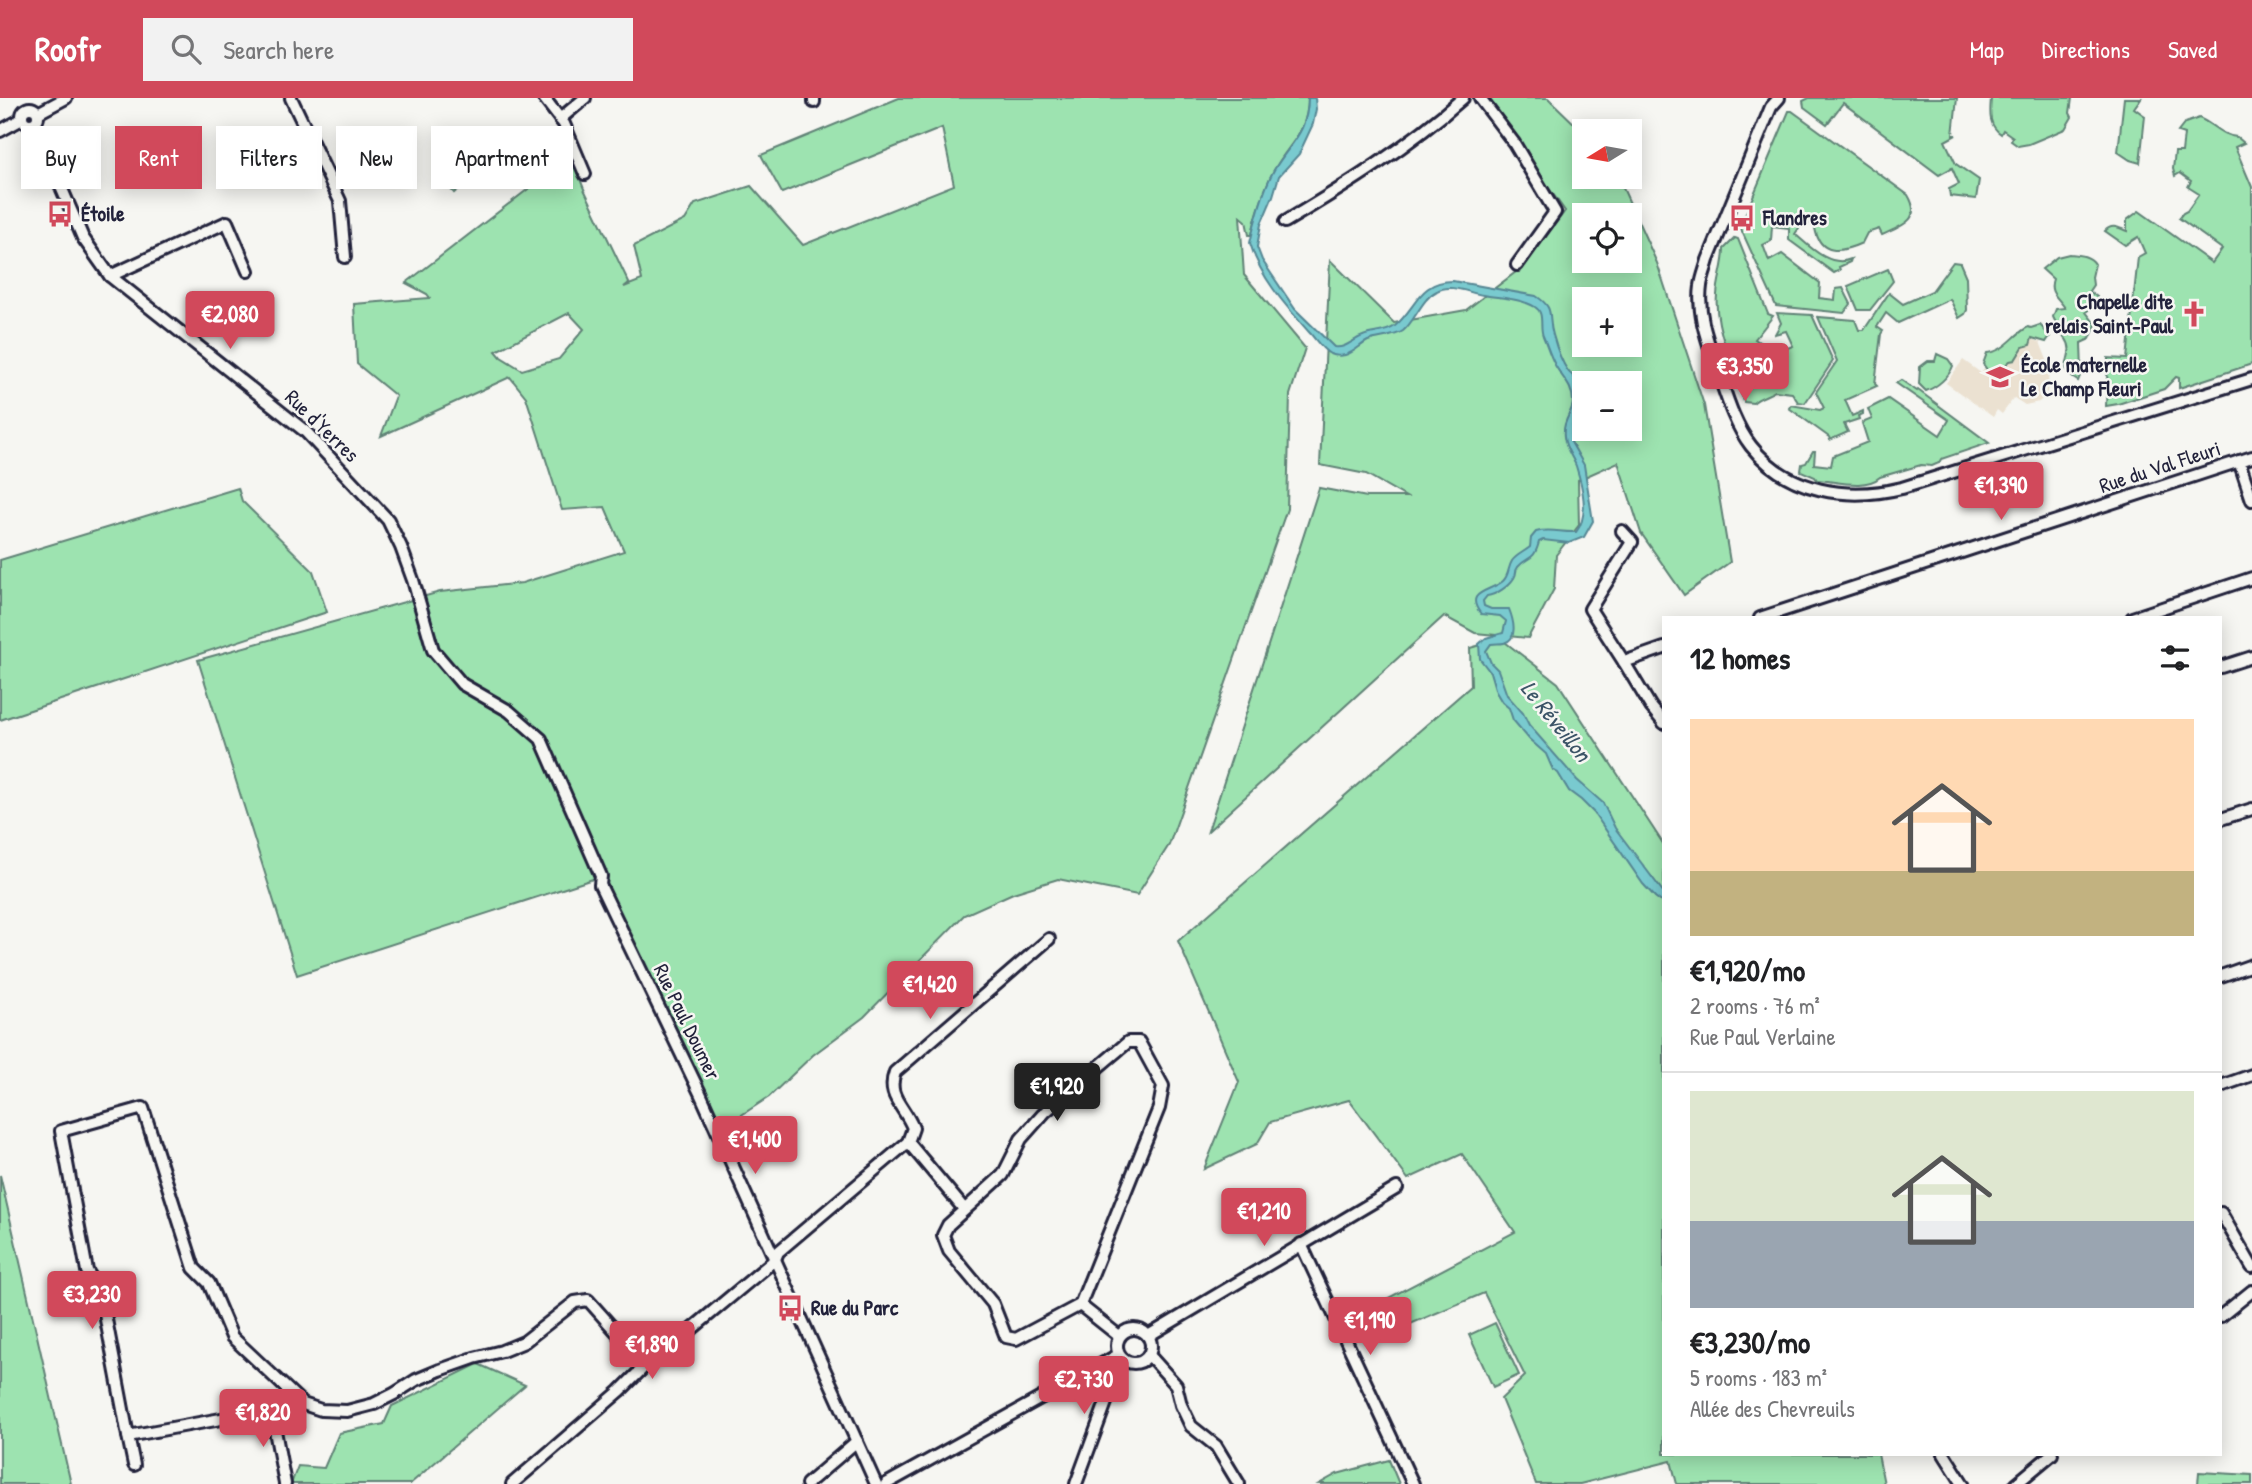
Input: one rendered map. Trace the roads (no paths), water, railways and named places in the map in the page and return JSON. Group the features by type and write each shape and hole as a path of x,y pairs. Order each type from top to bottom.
{"street":[{"path":"0,131 29,113 66,98"},
{"path":"291,98 341,201 345,257"},
{"path":"544,98 560,119 585,174"},
{"path":"560,119 585,98"},
{"path":"1285,222 1346,186 1441,118 1463,98"},
{"path":"1480,98 1514,143 1555,212 1517,265"},
{"path":"1779,98 1767,116 1708,260 1701,286 1702,321 1737,423 1752,446 1789,477 1831,493 1879,494 2252,379"},
{"name":"Rue d'Yerres","path":"29,113 83,238 110,276 306,432 388,520 413,580 433,650 462,684 509,711 541,739 601,876 600,885"},
{"path":"110,276 227,222 248,271"},
{"name":"Rue du Val Fleuri","path":"1766,616 2252,457"},
{"path":"2239,461 2252,500"},
{"path":"1622,531 1632,542 1590,608 1662,721"},
{"path":"2138,616 2252,578"},
{"path":"1624,663 1662,650"},
{"path":"2222,667 2252,657"},
{"path":"2222,820 2252,809"},
{"name":"Rue Paul Doumer","path":"600,885 700,1093 876,1484"},
{"path":"512,1484 620,1391 646,1365 775,1259 778,1252 908,1142 913,1128 908,1114 895,1098 891,1083 895,1072 1049,939"},
{"path":"2222,976 2252,965"},
{"path":"1128,1042 1139,1042 1163,1086 1159,1108 1080,1305 1016,1339 1006,1337 993,1304 948,1251 943,1235 948,1225 1003,1175 1021,1139 1045,1112 1128,1042"},
{"path":"2222,1086 2252,1075"},
{"path":"134,1465 101,1293 87,1271 61,1131 143,1108 194,1268 209,1283 232,1337 303,1404 321,1410 347,1411 374,1404 428,1375 524,1342 575,1302 588,1300 646,1365"},
{"path":"908,1142 964,1209"},
{"path":"1148,1336 1397,1188"},
{"path":"2222,1215 2252,1267"},
{"path":"1301,1244 1413,1484"},
{"path":"2222,1315 2252,1291"},
{"path":"1080,1305 1119,1336"},
{"path":"1076,1484 1120,1357 1116,1343 1119,1336 1127,1330 1136,1329 1148,1336 1151,1345 1149,1355 1142,1362 1134,1364 1120,1357"},
{"path":"1149,1355 1176,1385 1181,1405 1191,1426 1216,1446 1239,1484"},
{"path":"886,1484 1120,1357"},
{"path":"128,1436 303,1404"},
{"path":"271,1409 285,1484"},
{"path":"807,1484 857,1441"},
{"path":"1945,1456 1963,1484"},
{"path":"2016,1484 2050,1456"}],"water":[{"path":"1308,98 1315,98 1313,124 1299,154 1279,176 1261,224 1257,247 1262,260 1295,309 1334,347 1342,347 1363,336 1395,326 1426,290 1442,282 1453,281 1536,296 1549,309 1553,335 1561,358 1572,375 1572,394 1550,354 1542,332 1541,316 1535,307 1517,300 1454,288 1442,289 1431,295 1400,333 1368,341 1345,355 1332,355 1324,349 1274,290 1250,243 1274,170 1297,137 1305,120"},
{"path":"1572,408 1571,442 1584,465 1593,521 1584,537 1569,543 1543,540 1539,542 1533,556 1518,567 1509,584 1487,596 1483,601 1484,606 1491,609 1509,609 1514,628 1509,641 1491,644 1486,651 1491,663 1498,670 1507,695 1523,713 1529,725 1577,780 1603,803 1615,828 1662,890 1662,902 1643,884 1594,813 1569,791 1558,773 1553,770 1546,754 1513,720 1509,708 1496,692 1490,672 1480,659 1479,644 1486,638 1503,633 1506,621 1500,616 1481,614 1476,606 1477,596 1505,579 1512,561 1530,547 1531,538 1536,532 1576,532 1583,517 1581,482 1567,448 1565,426"}],"place":[{"name":"Étoile","path":"60,214"},
{"name":"Flandres","path":"1742,218"},
{"name":"Chapelle dite relais Saint-Paul","path":"2194,314"},
{"name":"École maternelle Le Champ Fleuri","path":"2000,377"},
{"name":"Rue du Parc","path":"790,1308"}],"water label":[{"name":"Le Réveillon","path":"1556,721"}]}
